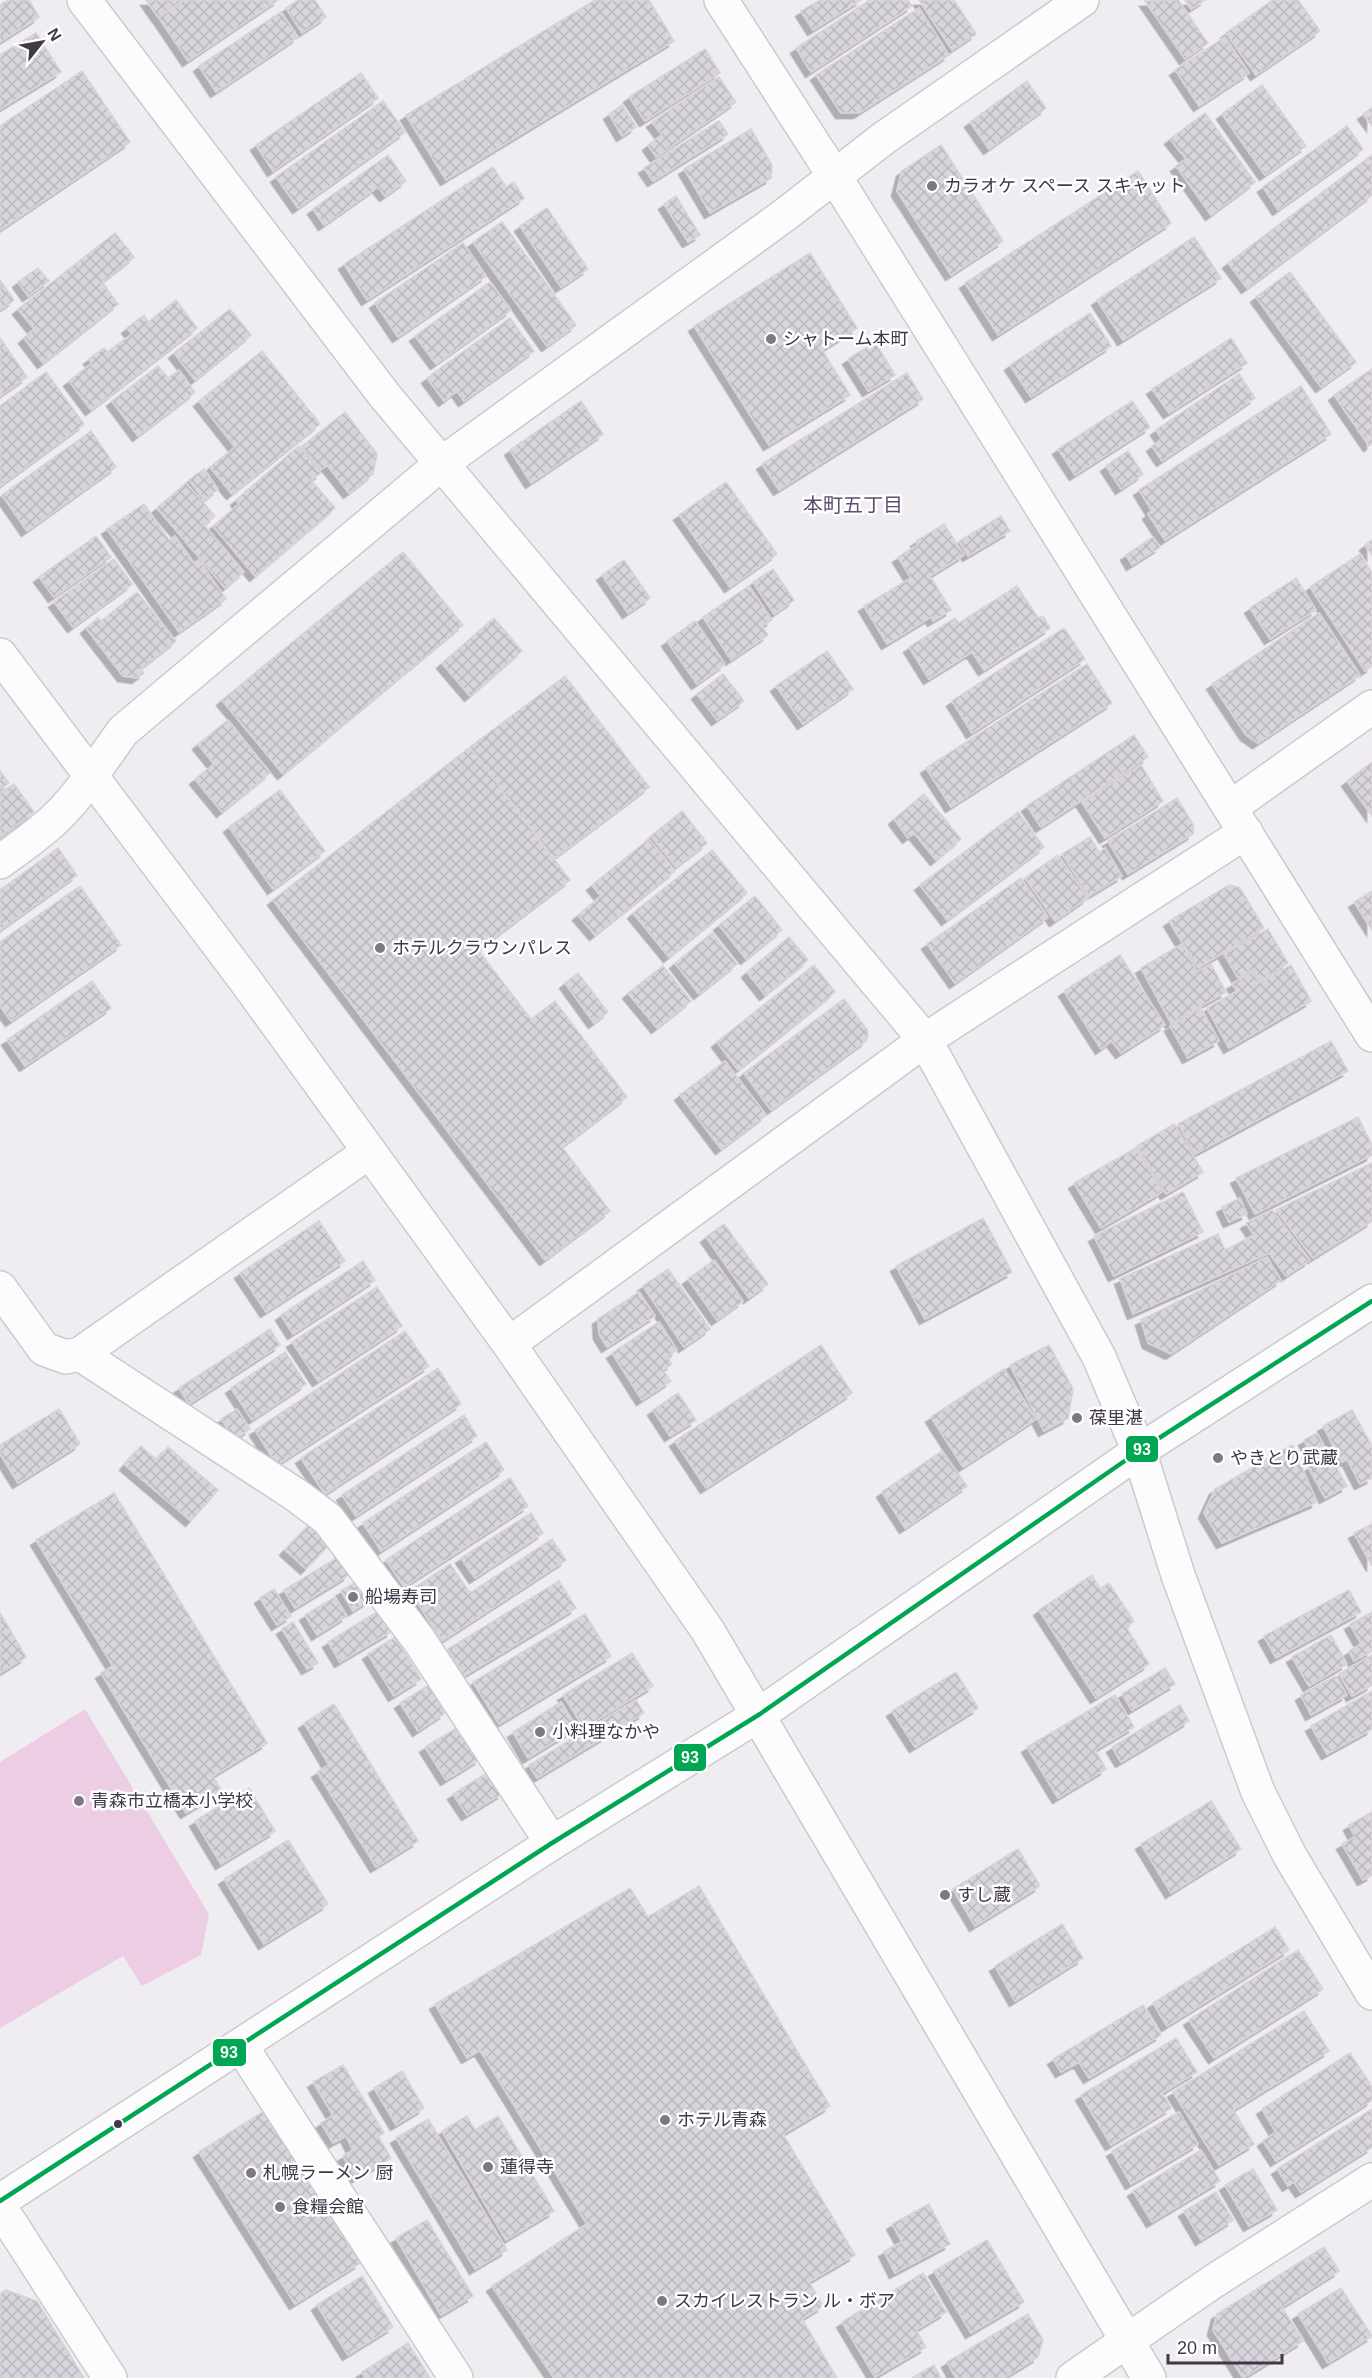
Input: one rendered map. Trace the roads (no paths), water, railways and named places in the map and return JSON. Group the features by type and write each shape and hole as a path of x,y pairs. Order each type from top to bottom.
{"street":[{"path":"84,0 385,396 925,1040 1100,1357 1139,1451 1178,1575 1258,1792 1301,1875 1372,1993"},
{"path":"721,0 835,177 1372,1035"},
{"path":"0,862 54,823 69,807 123,731 441,464 835,177 884,138 1082,0"},
{"path":"0,655 509,1344 708,1631 760,1714 1149,2378"},
{"path":"509,1344 925,1040 1239,820 1372,707"},
{"path":"0,1288 44,1349 66,1358 80,1354 369,1152"},
{"path":"0,2201 552,1843 760,1714 1139,1451 1372,1300"},
{"path":"80,1354 296,1495 328,1519 419,1640 552,1843"},
{"path":"241,2046 456,2378"},
{"path":"1073,2378 1214,2281 1372,2180"},
{"path":"0,2207 110,2378"}],"place":[{"name":"カラオケ スペース スキャット","path":"932,186"},
{"name":"シャトーム本町","path":"771,339"},
{"name":"ホテルクラウンパレス","path":"380,948"},
{"name":"葆里湛","path":"1077,1418"},
{"name":"やきとり武蔵","path":"1218,1458"},
{"name":"船場寿司","path":"353,1597"},
{"name":"小料理なかや","path":"540,1732"},
{"name":"青森市立橋本小学校","path":"79,1801"},
{"name":"すし蔵","path":"945,1895"},
{"name":"ホテル青森","path":"665,2120"},
{"name":"蓮得寺","path":"488,2167"},
{"name":"札幌ラーメン 厨","path":"251,2173"},
{"name":"食糧会館","path":"280,2207"},
{"name":"スカイレストラン ル・ボア","path":"662,2301"}],"district":[{"name":"本町五丁目","path":"853,505"}]}
